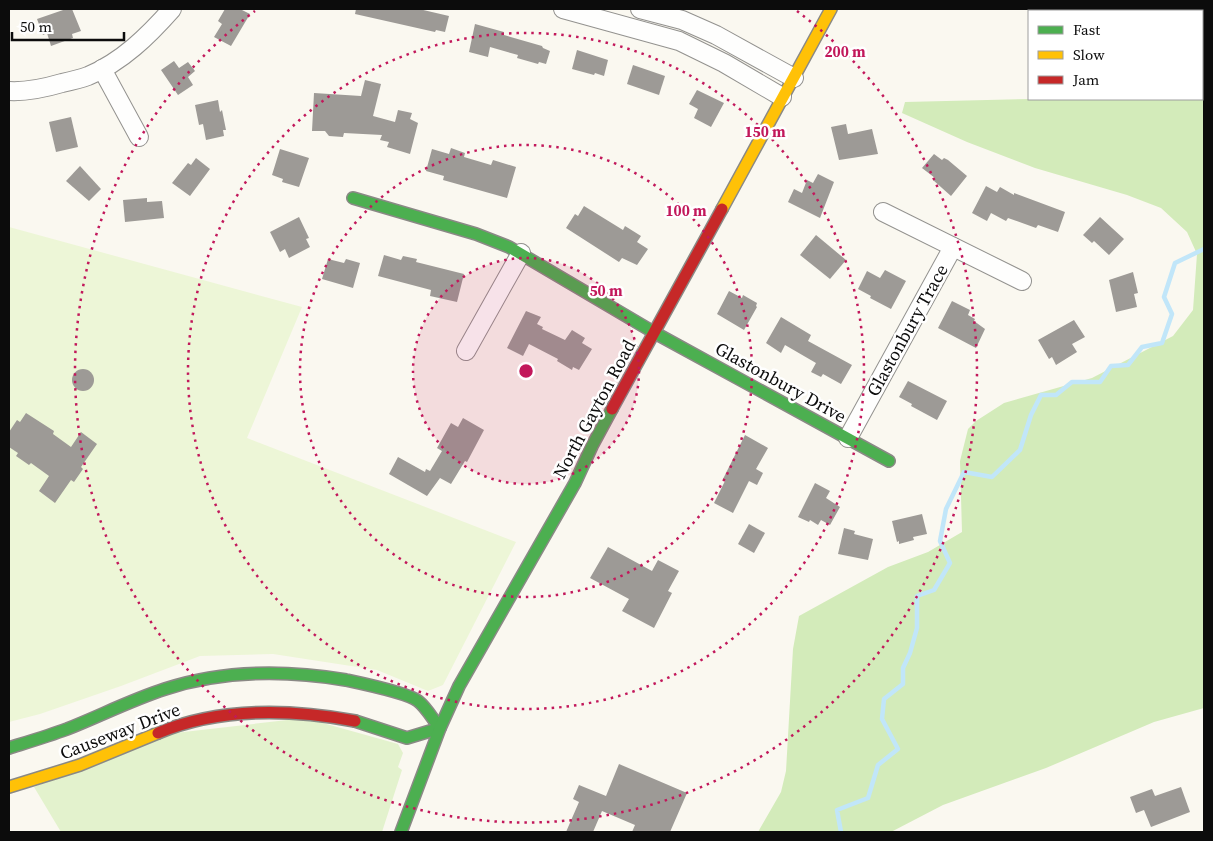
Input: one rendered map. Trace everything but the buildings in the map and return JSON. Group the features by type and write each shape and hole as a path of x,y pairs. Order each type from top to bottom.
{"street":[{"path":"9,91 53,86 88,76 128,52 150,34 172,9"},
{"path":"563,9 679,41 724,63 782,97"},
{"path":"640,9 682,20 716,35 794,78"},
{"name":"North Gayton Road","path":"401,832 440,728 459,686 574,485 592,446 832,9"},
{"path":"102,68 139,137"},
{"name":"Glastonbury Drive","path":"353,198 476,234 521,253 655,333 889,461"},
{"path":"883,212 1022,281"},
{"name":"Glastonbury Trace","path":"848,438 953,247"},
{"path":"466,351 521,253"},
{"name":"Causeway Drive","path":"9,748 66,729 130,701 167,688 200,680 240,674 287,673 322,676 381,688 418,701 440,728 407,738 355,721 322,715 296,712 238,713 166,729 80,765 9,787"}],"green space":[{"path":"1203,78 1204,708 1154,722 1046,768 943,805 891,832 758,832 781,792 786,771 793,649 799,616 888,567 928,552 962,532 960,461 968,429 976,421 1004,403 1092,378 1173,336 1193,310 1197,254 1187,232 1161,208 1127,195 1035,168 967,142 902,113 905,102 1028,99 1203,100"},
{"path":"9,227 302,307 247,438 516,542 443,685 428,691 377,670 273,654 200,656 40,714 9,722"},
{"path":"305,718 398,744 403,753 398,767 402,770 382,832 61,832 34,787 166,734"}],"waterway":[{"path":"841,832 837,810 868,798 878,765 898,749 882,719 884,699 903,684 903,668 910,653 917,628 917,596 934,590 950,563 940,541 946,509 964,472 992,477 1020,450 1031,415 1041,395 1056,395 1072,382 1100,382 1111,366 1128,365 1142,347 1162,343 1172,314 1164,297 1175,263 1204,249"}],"traffic: fast":[{"path":"353,198 476,234 509,247 655,333 889,461"},
{"path":"401,832 440,728 459,686 575,483 612,409"},
{"path":"9,748 67,729 165,689 209,678 232,675 278,673 346,680 372,686 418,701 440,728 407,738 355,721"}],"traffic: slow":[{"path":"722,209 831,9"},
{"path":"9,787 80,765 158,733"}],"traffic: jam":[{"path":"612,409 722,209"},
{"path":"158,733 206,718 255,713 306,714 355,721"}]}
